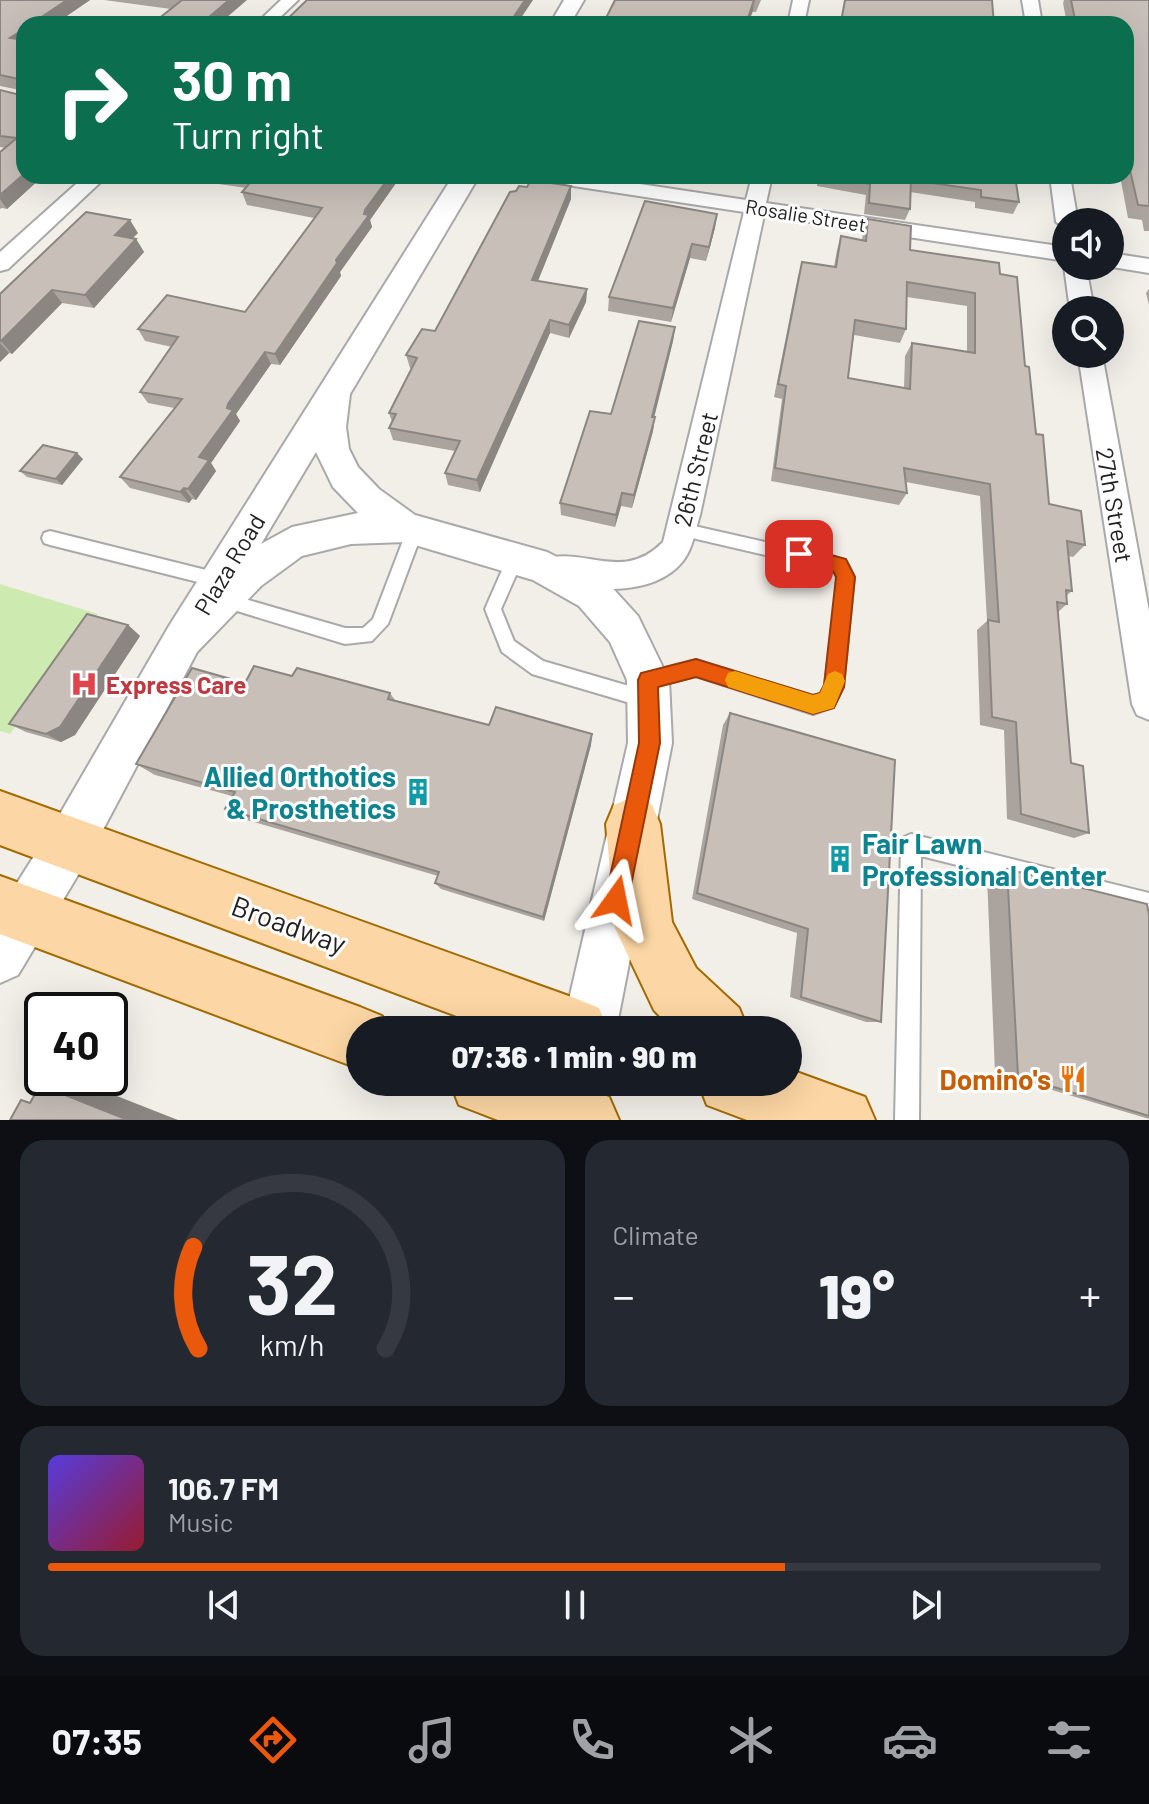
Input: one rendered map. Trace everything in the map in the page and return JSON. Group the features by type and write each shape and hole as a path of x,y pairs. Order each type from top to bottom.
{"main road":[{"name":"Broadway","path":"0,818 539,1016"},
{"path":"633,824 644,928 675,989 703,1016"},
{"path":"9,925 346,1033"},
{"path":"802,1089 853,1120"},
{"path":"529,1096 572,1109"},
{"path":"771,1096 842,1120"}],"street":[{"path":"273,16 290,0"},
{"path":"0,264 88,184"},
{"name":"Plaza Road","path":"9,925 70,843 183,639 220,590 335,390 461,184"},
{"name":"Rosalie Street","path":"601,184 1052,252"},
{"name":"26th Street","path":"531,562 607,577 647,572 674,552 760,184"},
{"path":"1061,184 1065,208"},
{"path":"1124,262 1149,266"},
{"name":"27th Street","path":"1092,368 1149,704"},
{"path":"335,390 329,433 338,465 360,497 410,529"},
{"path":"220,590 292,543 351,529 410,529 531,562 593,594 624,629 648,690 650,743 592,1016"}],"lane":[{"path":"50,538 220,590 345,636 366,636 380,624 410,529"},
{"path":"531,562 493,609 508,646 538,668 648,690 696,668 813,705 827,701 834,687 846,577 839,565 681,529"},
{"path":"907,1120 911,844 1149,903"}],"green space":[{"path":"0,584 98,614 10,734 0,731"}],"building":[{"path":"0,0 67,0 43,16 16,16 16,34 10,38 16,39 16,78 0,75"},
{"path":"182,0 229,0 210,16 162,16"},
{"path":"307,0 525,0 514,16 290,16"},
{"path":"615,0 754,0 749,16 607,16"},
{"path":"845,0 992,0 993,16 842,16"},
{"path":"1071,0 1149,0 1149,206 1138,205 1133,184 1134,16 1074,16"},
{"path":"0,90 16,94 16,138 0,136"},
{"path":"16,139 16,181 0,195 0,152"},
{"path":"249,184 384,184 365,210 364,214 369,215 275,354 265,352 228,404 227,408 233,410 199,457 209,460 188,489 180,492 120,477 182,399 140,392 178,337 138,329 167,295 245,312 322,208 242,192"},
{"path":"529,184 571,186 532,280 587,289 569,325 550,320 477,480 445,473 460,441 389,428 396,414 389,413 417,358 406,355 422,329 435,331 510,192 516,191 519,186 527,187"},
{"path":"870,184 911,184 910,209 869,203"},
{"path":"939,184 1016,184 1019,202 981,197 981,190"},
{"path":"645,201 717,214 709,247 692,244 673,308 609,297"},
{"path":"86,212 130,220 115,235 136,239 85,295 52,290 0,341 0,294"},
{"path":"868,219 911,226 910,250 999,263 1000,274 1017,277 1025,366 1029,367 1036,434 1043,435 1049,504 1081,511 1085,545 1067,541 1072,591 1066,590 1067,604 1057,602 1071,763 1083,766 1089,833 1021,814 1016,722 992,717 988,620 999,622 990,484 904,468 907,493 775,468 786,386 778,384 802,262 836,267 841,236 866,241","holes":["907,282 975,293 975,353 912,343 910,389 848,378 855,320 906,329"]},
{"path":"639,321 675,327 634,495 622,493 616,515 560,503 590,411 611,414"},
{"path":"43,445 77,453 56,479 20,471"},
{"path":"87,614 128,625 60,727 46,734 9,724"},
{"path":"254,666 292,676 297,668 390,693 388,699 489,725 496,707 592,734 543,917 435,883 439,872 225,809 235,792 136,764 192,668 245,683"},
{"name":"Fair Lawn Professional Center","path":"730,713 895,760 881,1022 801,997 808,929 697,893"},
{"path":"1007,869 1147,904 1149,1116 1018,1076"},
{"path":"34,1096 68,1096 128,1120 10,1120 21,1100 30,1103"}],"slow traffic":[{"path":"735,680 813,705 827,701 835,681"}],"place":[{"name":"Express Care","path":"84,684"},
{"name":"Allied Orthotics & Prosthetics","path":"418,792"},
{"name":"Fair Lawn Professional Center","path":"840,859"},
{"name":"Domino's","path":"1073,1079"}],"route":[{"path":"616,900 650,743 648,680 696,668 813,705 827,701 834,687 846,577 839,565 799,554"}]}
